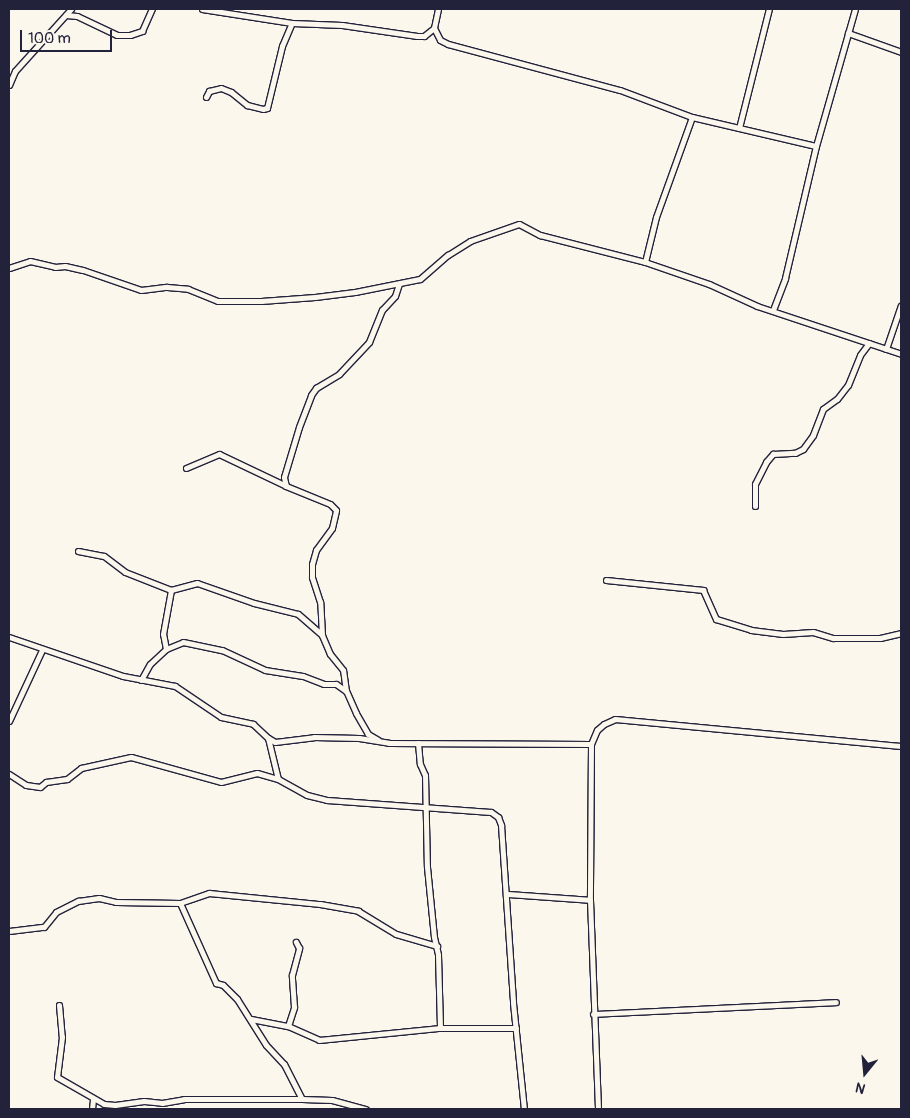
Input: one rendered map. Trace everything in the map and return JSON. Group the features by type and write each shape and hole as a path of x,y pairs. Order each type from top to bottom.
{"street":[{"path":"9,85 15,71 70,9"},
{"path":"66,15 78,16 117,35 130,35 142,31 152,9"},
{"path":"202,9 292,23 342,24 417,36 424,36 434,28"},
{"path":"438,9 434,28 440,40 448,44 620,90 692,117 816,146"},
{"path":"739,128 769,9"},
{"path":"773,310 785,278 816,146 854,9"},
{"path":"206,97 208,91 221,88 231,92 247,105 263,110 267,108 282,46 292,23"},
{"path":"848,34 901,52"},
{"path":"644,262 656,217 692,117"},
{"path":"9,268 30,261 55,267 65,266 83,270 141,290 167,287 188,289 218,301 261,301 315,297 355,292 420,279 448,255 470,241 519,224 540,235 644,262 709,284 757,306 901,354"},
{"path":"286,486 284,477 288,462 311,395 316,388 339,374 369,342 382,310 395,296 399,284"},
{"path":"886,349 901,305"},
{"path":"755,506 755,484 766,462 773,454 795,454 804,449 813,436 823,409 838,399 848,386 860,355 869,343"},
{"path":"186,468 219,454 286,486 330,504 336,510 332,528 316,550 312,564 312,577 320,602 322,635 330,654 343,670 346,691 368,734 380,741"},
{"path":"78,552 104,556 125,572 171,590 197,583 254,603 298,614 322,635"},
{"path":"606,580 703,590 716,619 751,630 783,634 813,632 833,638 880,638 901,633"},
{"path":"166,649 163,634 171,590"},
{"path":"9,637 42,650 141,680 158,681 175,686 221,717 253,724 275,742 314,737 418,743 591,744"},
{"path":"141,680 150,664 166,649 183,642 222,650 265,670 303,676 324,684 336,684 346,691"},
{"path":"9,721 42,650"},
{"path":"598,1109 590,900 591,744 597,730 615,719 901,746"},
{"path":"268,738 278,779"},
{"path":"418,743 420,764 425,775 428,876 434,937 437,946 440,1028"},
{"path":"9,774 26,785 40,787 46,782 67,779 80,768 130,757 221,782 257,773 278,779 307,795 327,800 491,812 498,817 501,825 524,1109"},
{"path":"9,931 44,927 56,912 78,901 99,898 116,902 180,903 209,893 320,904 358,911 396,934 437,946"},
{"path":"507,894 590,900"},
{"path":"180,903 216,982 223,985 237,999 266,1045 284,1064 302,1099"},
{"path":"288,1026 294,1007 292,975 299,948 296,942"},
{"path":"593,1014 836,1002"},
{"path":"59,1006 62,1037 57,1077 93,1100 115,1105 133,1101 162,1103 184,1099 302,1099 332,1100 366,1109"},
{"path":"250,1019 288,1026 319,1040 440,1028 516,1028"},
{"path":"92,1109 93,1100"}]}
